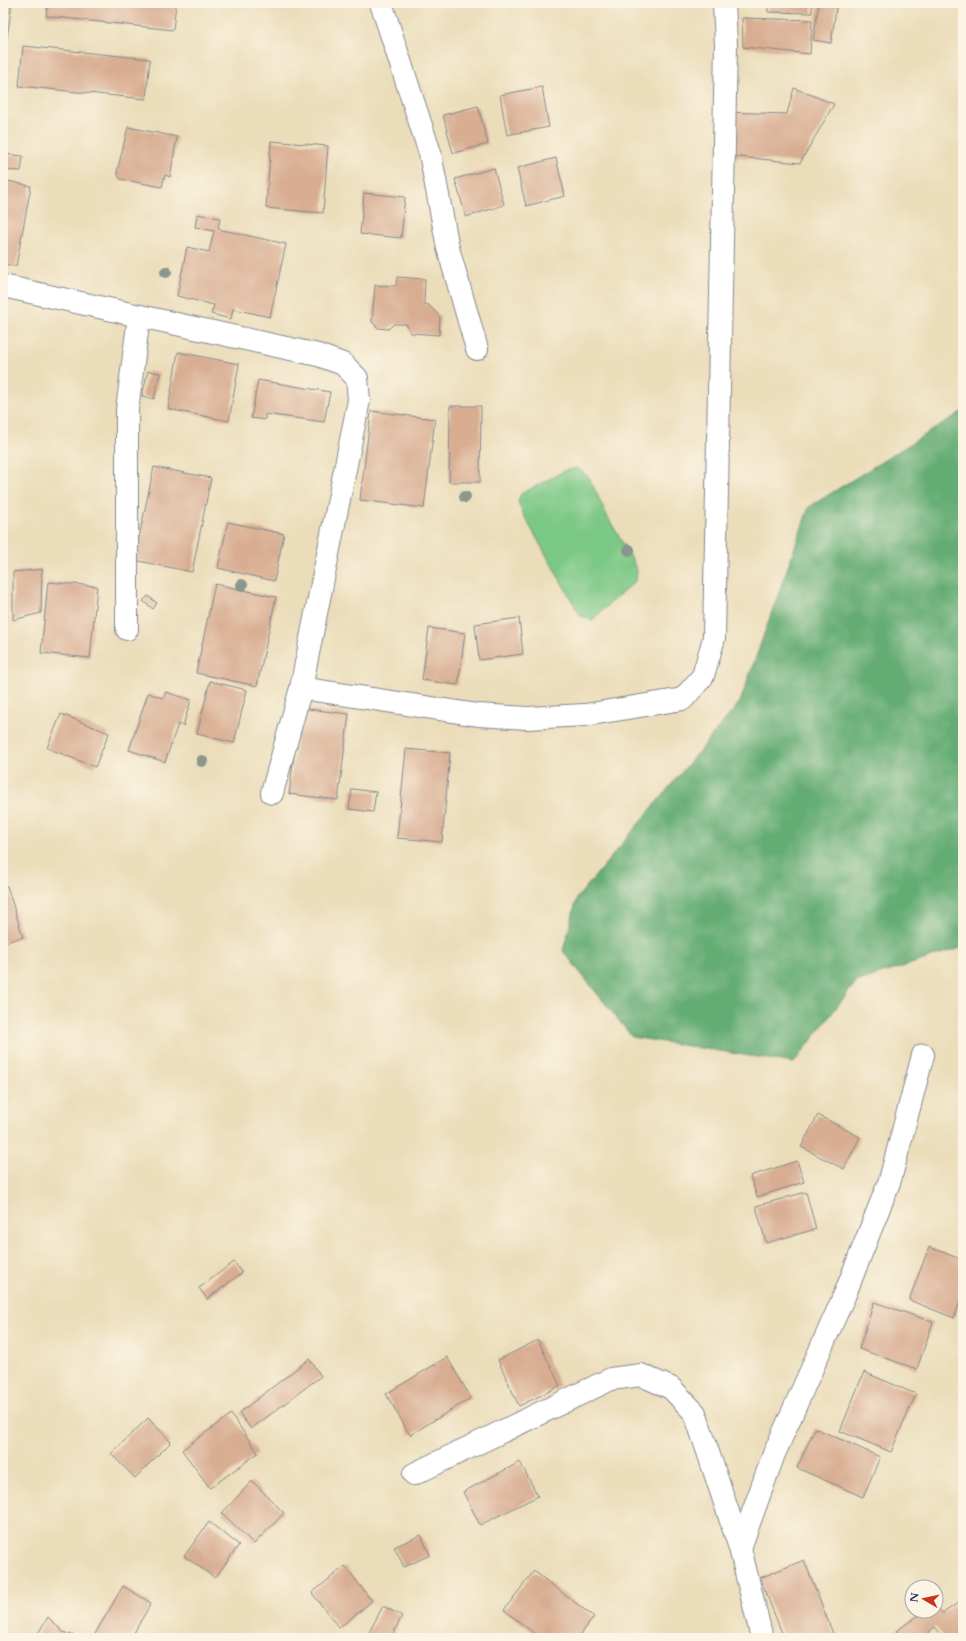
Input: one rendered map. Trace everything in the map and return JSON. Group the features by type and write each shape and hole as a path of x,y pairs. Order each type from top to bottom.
{"street":[{"path":"381,3 430,153 448,248 477,349"},
{"path":"301,688 478,715 527,718 585,715 683,699 703,676 714,638 726,45 724,3"},
{"path":"3,286 318,355 343,364 357,378 359,400 301,688 272,793"},
{"path":"127,629 127,410 139,316"},
{"path":"740,1548 774,1454 845,1294 890,1180 924,1055"},
{"path":"414,1474 611,1379 641,1375 671,1388 694,1412 740,1548 762,1638"}],"green space":[{"path":"963,411 963,947 856,982 794,1063 632,1037 563,951 577,898 740,702 809,507"},
{"path":"577,468 589,477 607,516 632,559 637,572 636,580 592,620 580,615 522,512 518,501 521,494 566,470"}],"building":[{"path":"3,3 12,3 4,59 3,59"},
{"path":"48,3 176,3 173,30 46,16"},
{"path":"768,3 812,3 812,13 768,12"},
{"path":"819,3 837,3 831,43 813,40"},
{"path":"742,18 812,20 810,54 743,47"},
{"path":"23,46 150,59 146,99 19,86"},
{"path":"542,87 549,127 507,135 500,95"},
{"path":"794,88 834,104 800,163 720,155 723,112 787,114"},
{"path":"478,106 488,144 453,153 443,115"},
{"path":"128,127 177,137 170,177 165,175 162,187 120,179 117,172"},
{"path":"271,141 328,146 323,213 266,208"},
{"path":"4,154 23,156 21,171 3,170"},
{"path":"556,158 565,196 526,206 517,168"},
{"path":"494,168 504,205 466,217 455,179"},
{"path":"3,180 31,186 16,266 3,264"},
{"path":"364,193 405,197 401,238 360,234"},
{"path":"197,214 220,218 218,229 286,244 270,317 233,309 231,319 211,314 214,305 177,296 187,247 209,252 214,231 195,227"},
{"path":"397,277 425,279 424,304 429,305 440,317 439,335 411,333 406,324 394,324 388,329 378,328 372,322 375,285 396,286"},
{"path":"178,352 239,364 229,421 168,409"},
{"path":"148,371 160,373 154,399 142,396"},
{"path":"258,380 330,392 324,422 265,414 265,420 251,418"},
{"path":"450,406 481,406 480,482 449,482"},
{"path":"371,411 435,419 424,508 360,500"},
{"path":"154,467 211,478 192,572 134,560"},
{"path":"228,522 284,534 274,581 218,568"},
{"path":"42,569 41,613 13,620 13,572"},
{"path":"48,582 97,586 90,658 41,653"},
{"path":"215,584 276,597 257,686 196,673"},
{"path":"148,596 157,603 153,609 143,601"},
{"path":"519,618 523,654 479,660 475,624"},
{"path":"429,628 465,633 458,685 422,680"},
{"path":"210,681 247,690 234,743 197,734"},
{"path":"166,692 191,700 183,726 178,724 165,762 129,750 148,693 163,698"},
{"path":"300,708 349,714 338,800 289,794"},
{"path":"61,714 109,733 95,767 47,748"},
{"path":"406,749 450,753 442,842 397,838"},
{"path":"352,789 376,792 373,812 349,809"},
{"path":"7,886 23,937 3,943 3,887"},
{"path":"818,1115 860,1137 844,1169 801,1147"},
{"path":"797,1161 804,1182 757,1197 750,1176"},
{"path":"806,1192 816,1229 766,1243 756,1206"},
{"path":"929,1247 963,1260 963,1294 954,1318 909,1300"},
{"path":"234,1262 242,1273 207,1299 199,1288"},
{"path":"874,1302 933,1322 917,1369 859,1349"},
{"path":"538,1340 560,1386 519,1406 498,1360"},
{"path":"447,1357 471,1398 410,1435 386,1394"},
{"path":"309,1359 321,1376 251,1429 239,1413"},
{"path":"864,1372 916,1394 891,1452 840,1431"},
{"path":"231,1414 258,1453 210,1488 182,1450"},
{"path":"148,1418 171,1442 135,1478 111,1454"},
{"path":"815,1428 880,1457 863,1497 797,1468"},
{"path":"520,1462 538,1496 480,1525 463,1492"},
{"path":"252,1481 284,1513 254,1544 222,1513"},
{"path":"209,1522 239,1545 215,1578 184,1556"},
{"path":"421,1535 430,1555 404,1567 394,1547"},
{"path":"804,1560 834,1636 829,1638 784,1638 760,1578"},
{"path":"345,1566 372,1601 339,1628 312,1593"},
{"path":"534,1571 594,1617 578,1638 540,1638 504,1610"},
{"path":"123,1586 151,1603 131,1638 101,1638 95,1634"},
{"path":"963,1600 963,1638 944,1638 935,1627 922,1638 902,1638 896,1631 913,1619 944,1619 944,1612"},
{"path":"383,1606 402,1616 391,1638 366,1638"},
{"path":"48,1617 63,1632 81,1638 35,1638"}]}
